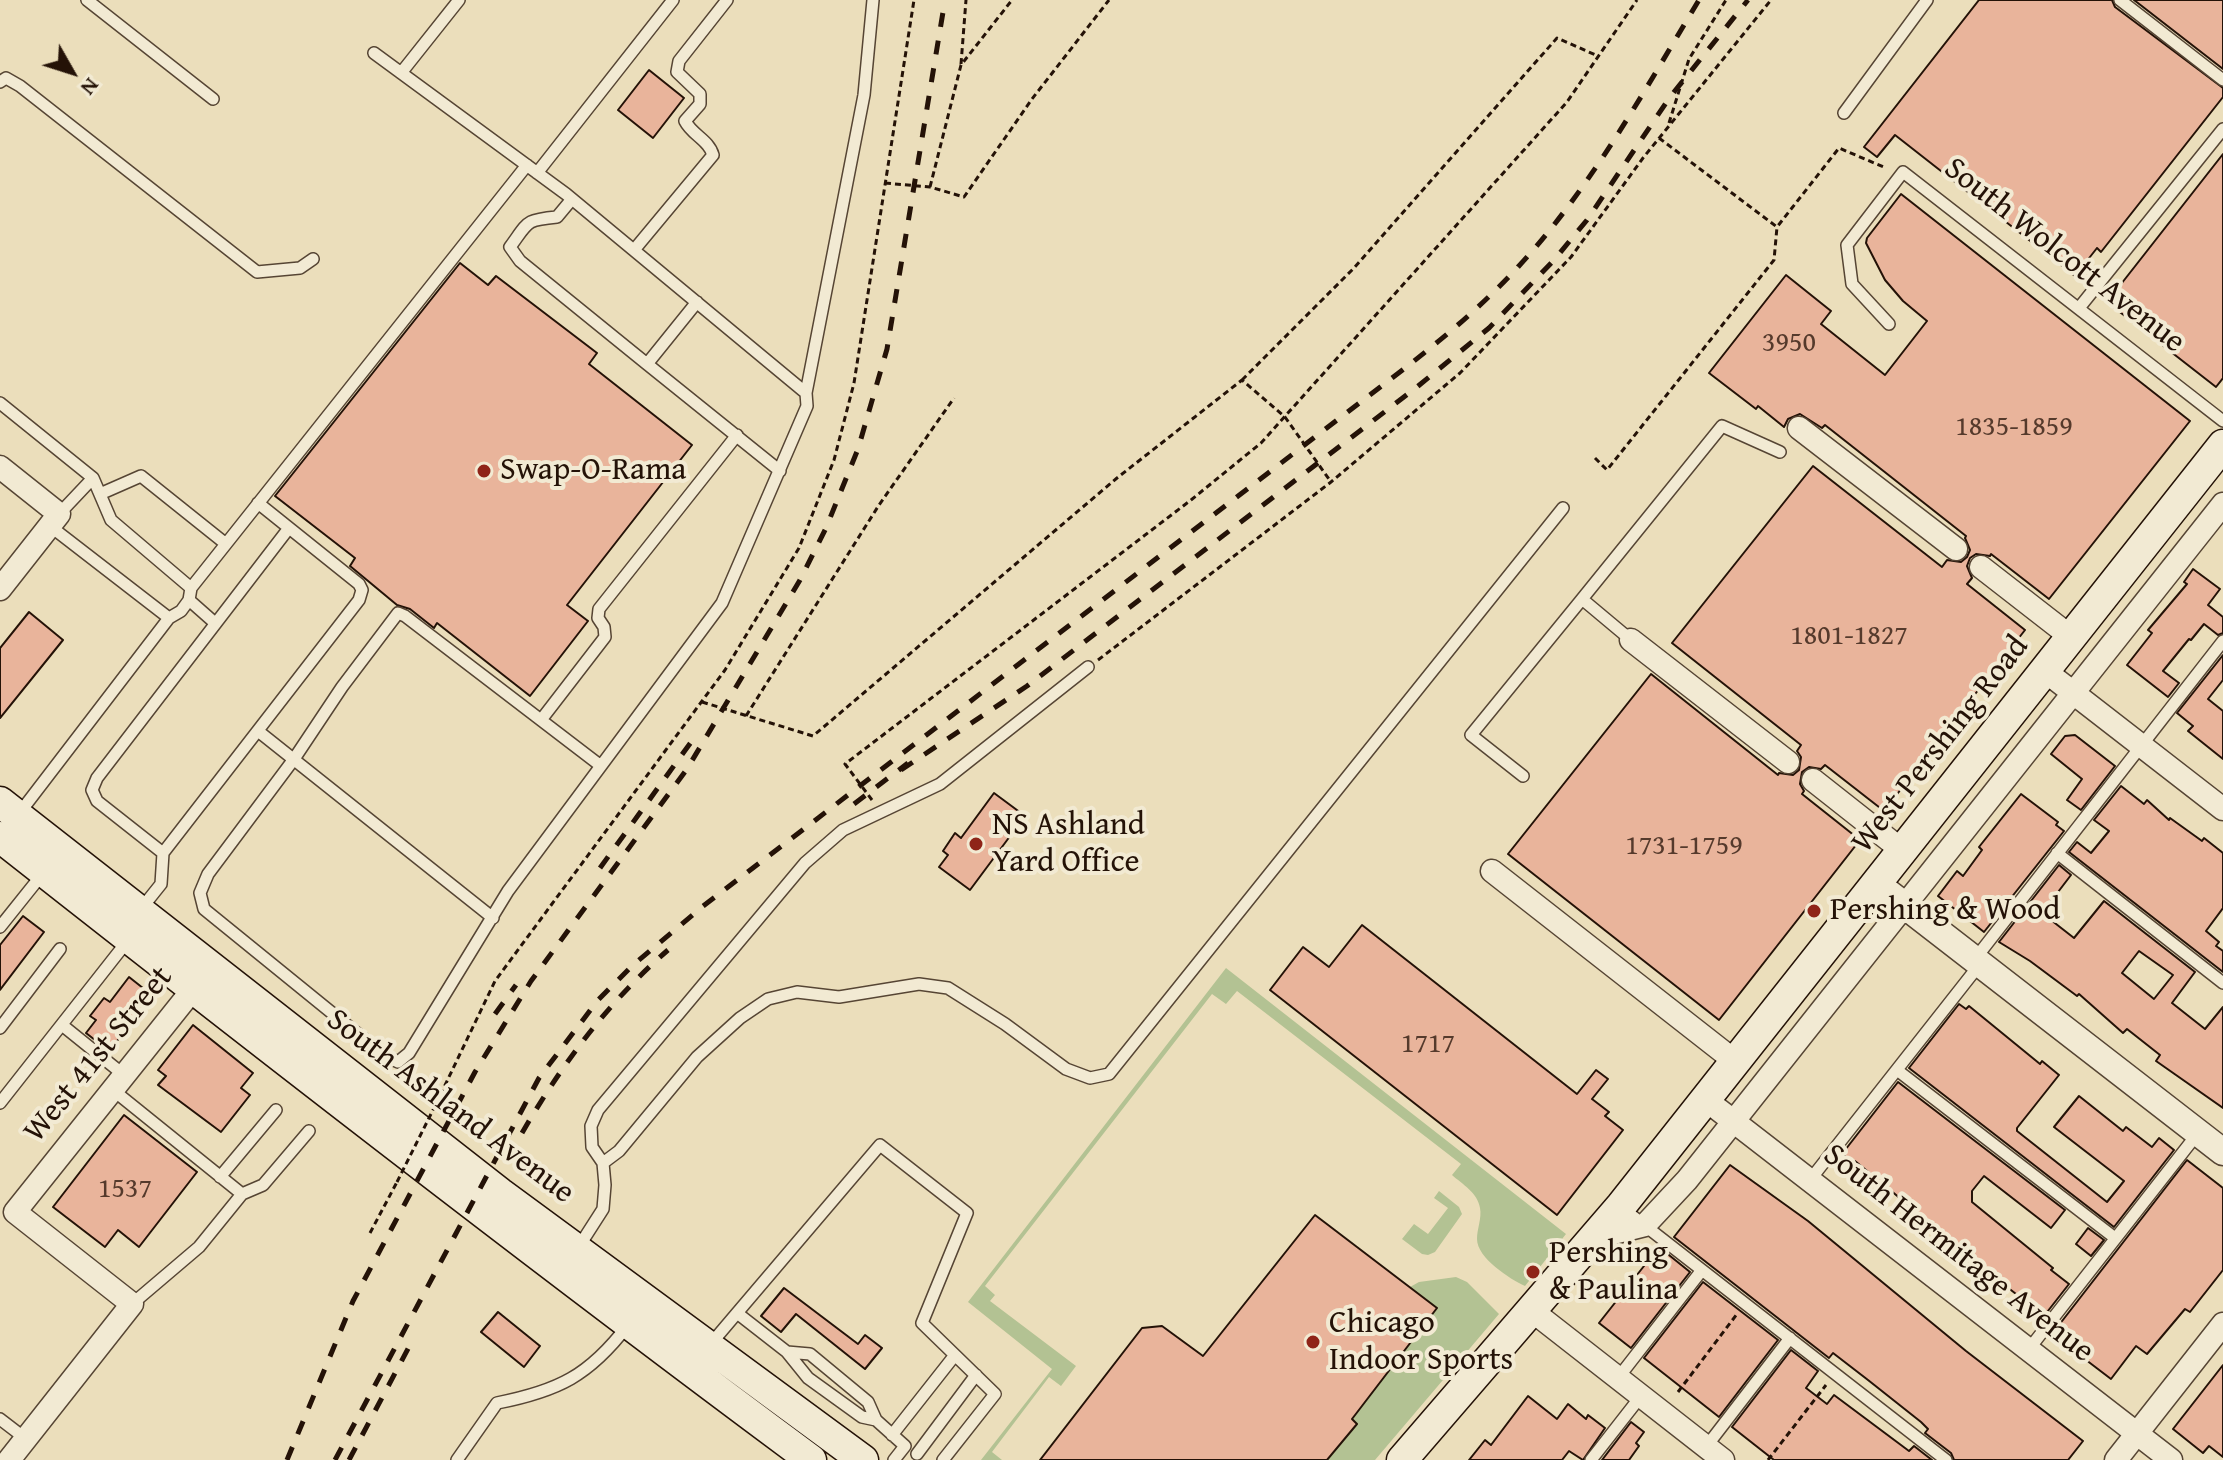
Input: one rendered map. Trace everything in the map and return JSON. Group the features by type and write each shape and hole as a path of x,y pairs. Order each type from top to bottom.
{"main road":[{"name":"West Pershing Road","path":"1402,1460 1621,1206 2221,451"},
{"name":"South Ashland Avenue","path":"4,829 44,872 134,925"},
{"name":"South Ashland Avenue","path":"4,829 134,925 569,1261 709,1346 863,1460"},
{"name":"South Ashland Avenue","path":"569,1261 628,1325 811,1460"}],"street":[{"path":"1799,428 1956,549"},
{"path":"0,467 55,520 0,589"},
{"path":"1593,1238 1645,1225 1687,1180 1907,907 2223,504"},
{"path":"1981,567 2071,637"},
{"path":"1631,640 1788,762"},
{"path":"2045,671 2223,809"},
{"path":"1813,780 1903,851"},
{"path":"1492,871 1736,1062"},
{"path":"1877,884 2223,1152"},
{"name":"West 41st Street","path":"132,1304 15,1212 202,978"},
{"name":"South Hermitage Avenue","path":"1706,1100 2171,1460"},
{"path":"9,1460 132,1304"},
{"path":"1531,1310 1714,1453"},
{"path":"2116,1460 2222,1327"}],"lane":[{"path":"87,0 213,99"},
{"path":"401,73 459,0"},
{"path":"537,173 673,0"},
{"path":"634,250 713,155 711,147 689,130 685,121 700,104 700,94 677,72 679,61 727,0"},
{"path":"601,766 398,613 208,874 200,893 204,909 385,1056 398,1062 409,1053 508,891 601,766 722,603 807,406 806,393 864,95 873,0"},
{"path":"1844,113 1927,0"},
{"path":"2120,0 2223,80"},
{"path":"374,53 572,199 806,393"},
{"path":"0,82 6,78 20,86 257,272 300,268 313,259"},
{"path":"2079,308 2223,129"},
{"path":"4,829 169,618 181,611 226,544 527,165"},
{"path":"1889,324 1852,284 1847,245 1902,173"},
{"name":"South Wolcott Avenue","path":"1902,173 2223,421"},
{"path":"572,199 557,217 530,220 510,247 520,261 780,471"},
{"path":"647,364 697,302"},
{"path":"0,403 93,478 111,520 190,594 215,623"},
{"path":"1523,776 1471,735 1722,426 1780,452"},
{"path":"541,720 605,637 604,627 598,618 599,609 737,435"},
{"path":"100,494 141,476 226,544"},
{"path":"93,478 55,520 169,618"},
{"path":"0,1103 62,1025 161,884 163,853 359,600 362,590 359,584 258,503"},
{"path":"603,1163 619,1151 697,1057 740,1018 768,999 797,992 839,997 919,984 948,988 1005,1024 1066,1069 1090,1078 1109,1074 1563,508"},
{"path":"163,853 97,801 92,790 97,778 289,528"},
{"path":"1582,599 1631,640"},
{"path":"1810,1180 1897,1070 2057,853 2223,641"},
{"path":"569,1261 603,1209 603,1163 592,1147 591,1126 598,1110 805,863 843,830 940,784 1088,667"},
{"path":"258,731 493,918"},
{"path":"2057,853 2223,983"},
{"path":"0,927 44,872"},
{"path":"0,1028 60,949"},
{"path":"62,1025 118,1082 242,1194"},
{"path":"1897,1070 2115,1238"},
{"path":"220,1177 276,1110"},
{"path":"132,1304 199,1247 242,1194 263,1185 309,1131"},
{"path":"2029,1349 2198,1133"},
{"path":"709,1346 880,1145 967,1213 922,1323 995,1394 943,1460"},
{"path":"1621,1206 1946,1460"},
{"path":"1618,1378 1702,1270"},
{"path":"737,1313 787,1352 808,1378 862,1417 876,1420"},
{"path":"457,1460 497,1403 527,1397 570,1381 607,1353 628,1325"},
{"path":"1714,1453 1790,1338"},
{"path":"787,1352 810,1354 868,1402 876,1420 921,1457 976,1375"},
{"path":"892,1435 955,1355"},
{"path":"1591,1460 1641,1396"},
{"path":"0,1419 26,1439"},
{"path":"894,1460 905,1446"}],"path":[{"path":"930,187 961,65 966,0"},
{"path":"961,65 1012,0"},
{"path":"885,183 930,187 964,197 1032,99 1109,0"},
{"path":"881,813 845,764 1261,443 1567,102 1637,0"},
{"path":"1668,128 1689,59 1726,0"},
{"path":"1088,667 1331,482 1460,373 1571,257 1659,138 1771,0"},
{"path":"702,702 813,736 1117,478 1242,380 1354,268 1557,38 1598,56"},
{"path":"1659,138 1777,227"},
{"path":"1595,458 1607,470 1774,260 1777,227 1839,148 1902,173"},
{"path":"1242,380 1285,417 1331,482"},
{"path":"746,716 879,505 954,398"},
{"path":"370,1233 436,1104"},
{"path":"1678,1392 1737,1314"},
{"path":"1768,1460 1828,1382"}],"green space":[{"path":"1226,968 1566,1234 1525,1286 1503,1273 1478,1246 1479,1203 1469,1189 1452,1175 1461,1164 1237,991 1226,1004 1212,994 985,1286 995,1295 990,1301 1076,1366 1061,1386 1049,1377 992,1452 1002,1460 981,1460 1052,1369 968,1302"},
{"path":"1439,1191 1459,1207 1462,1214 1435,1252 1422,1254 1402,1239 1414,1224 1428,1234 1448,1208 1434,1198"},
{"path":"1456,1277 1467,1282 1499,1314 1375,1460 1327,1460 1356,1424 1352,1419 1437,1309 1410,1287 1419,1282"}],"building":[{"path":"1979,0 2112,0 2115,7 2223,88 2223,97 2101,252 2097,248 2075,276 1895,135 1877,157 1864,147"},
{"path":"2134,0 2223,0 2223,69"},
{"path":"649,70 684,98 653,138 618,110"},
{"path":"2223,154 2223,378 2216,387 2107,302"},
{"path":"1901,194 2190,421 2049,599 1991,554 1976,554 1970,558 1967,566 1972,578 1967,584 2025,630 1884,811 1825,765 1821,769 1809,767 1802,772 1802,794 1860,840 1719,1020 1508,854 1651,674 1778,775 1793,775 1799,770 1801,757 1797,751 1801,745 1672,643 1813,466 1942,567 1947,560 1961,562 1967,557 1970,550 1966,536 1825,425 1822,428 1800,414 1788,419 1784,427 1709,373 1786,275 1831,311 1821,324 1885,375 1927,321 1903,301 1885,280 1866,243"},
{"name":"Swap-O-Rama","path":"460,263 488,285 496,276 597,353 589,364 692,445 567,605 588,621 530,696 437,623 434,628 410,609 397,605 350,566 355,558 275,496"},
{"path":"2193,569 2220,589 2208,605 2223,617 2223,633 2218,635 2204,624 2189,639 2163,671 2179,683 2168,697 2127,665 2152,633 2148,630 2187,584 2184,582"},
{"path":"29,612 63,640 0,718 0,648"},
{"path":"2223,655 2223,680 2208,699 2223,711 2223,759 2188,731 2193,726 2177,713"},
{"path":"2075,735 2115,766 2081,810 2067,800 2082,779 2051,754 2065,736"},
{"path":"2121,786 2144,804 2147,800 2169,820 2202,841 2204,838 2223,853 2223,908 2206,931 2219,942 2216,946 2223,951 2223,972 2069,852 2077,842 2091,853 2109,831 2094,820"},
{"name":"NS Ashland Yard Office","path":"994,793 1025,816 970,890 939,867 948,855 943,851 955,833 961,838"},
{"path":"2021,794 2058,822 2056,825 2064,831 1984,932 1938,896 1957,871 1963,876 1982,850 1979,847"},
{"path":"2059,865 2071,875 2042,913 2074,938 2104,901 2195,972 2172,1003 2205,1029 2223,1007 2223,1108 2156,1061 2160,1055 2127,1029 2123,1033 2079,994 2077,996 1999,942","holes":["2139,951 2173,975 2154,999 2122,973"]},
{"path":"23,916 44,932 0,990 0,945"},
{"path":"1362,925 1577,1094 1596,1070 1608,1079 1592,1099 1609,1112 1605,1116 1623,1130 1557,1215 1270,990 1303,947 1329,967"},
{"path":"129,977 153,996 109,1051 86,1033 96,1020 90,1016 104,998 110,1002"},
{"path":"1959,1004 1966,1009 1969,1006 2040,1064 2042,1061 2059,1075 2017,1131 2107,1202 2124,1181 2054,1127 2079,1096 2123,1131 2126,1127 2152,1147 2159,1138 2174,1150 2114,1227 1909,1068"},
{"path":"193,1025 253,1073 241,1088 250,1095 221,1132 158,1085 166,1076 158,1070"},
{"path":"1898,1082 2065,1210 2051,1228 1984,1176 1972,1191 1972,1202 2069,1284 2044,1316 1941,1235 1855,1161 1842,1154"},
{"path":"124,1115 197,1172 139,1247 118,1230 105,1247 53,1207"},
{"path":"2187,1160 2223,1188 2223,1270 2190,1312 2185,1309 2147,1354 2136,1346 2111,1379 2052,1334"},
{"path":"1730,1165 1808,1221 1966,1351 2083,1441 2068,1460 1954,1460 1951,1453 1925,1433 1928,1429 1921,1422 1833,1353 1829,1358 1674,1237"},
{"name":"Chicago Indoor Sports","path":"1315,1215 1437,1308 1352,1419 1357,1424 1327,1460 1040,1460 1142,1328 1162,1326 1203,1356"},
{"path":"2088,1228 2104,1240 2091,1256 2076,1244"},
{"path":"1659,1247 1690,1272 1631,1348 1599,1323"},
{"path":"1703,1282 1778,1340 1719,1417 1644,1358"},
{"path":"784,1288 858,1344 865,1335 882,1348 865,1369 796,1314 781,1332 761,1316"},
{"path":"498,1312 540,1346 524,1367 481,1332"},
{"path":"1791,1350 1818,1371 1806,1388 1827,1404 1834,1395 1909,1451 1914,1446 1932,1460 1774,1460 1732,1427"},
{"path":"2223,1365 2223,1457 2209,1446 2203,1453 2173,1429"},
{"path":"1528,1396 1557,1419 1568,1404 1586,1419 1588,1415 1605,1428 1583,1460 1569,1451 1562,1460 1469,1460 1485,1440 1491,1445"},
{"path":"1631,1422 1644,1432 1629,1460 1602,1460"}],"railway":[{"path":"287,1460 353,1301 475,1072 531,981 687,769 800,580 826,528 858,449 887,349 945,0"},
{"path":"335,1460 539,1078 598,1000 633,965 702,907 1405,368 1478,307 1544,237 1593,172 1699,0"},
{"path":"901,770 1027,686 1417,387 1489,328 1554,260 1587,220 1670,97 1748,0"},
{"path":"600,868 694,738"},
{"path":"854,804 908,763"},
{"path":"522,1133 588,1035 626,991 668,950"},
{"path":"495,1014 516,985"},
{"path":"349,1460 410,1345"}],"place":[{"name":"Swap-O-Rama","path":"484,471"},
{"name":"NS Ashland Yard Office","path":"976,844"},
{"name":"Pershing & Wood","path":"1814,911"},
{"name":"Pershing & Paulina","path":"1533,1272"},
{"name":"Chicago Indoor Sports","path":"1313,1342"}]}
